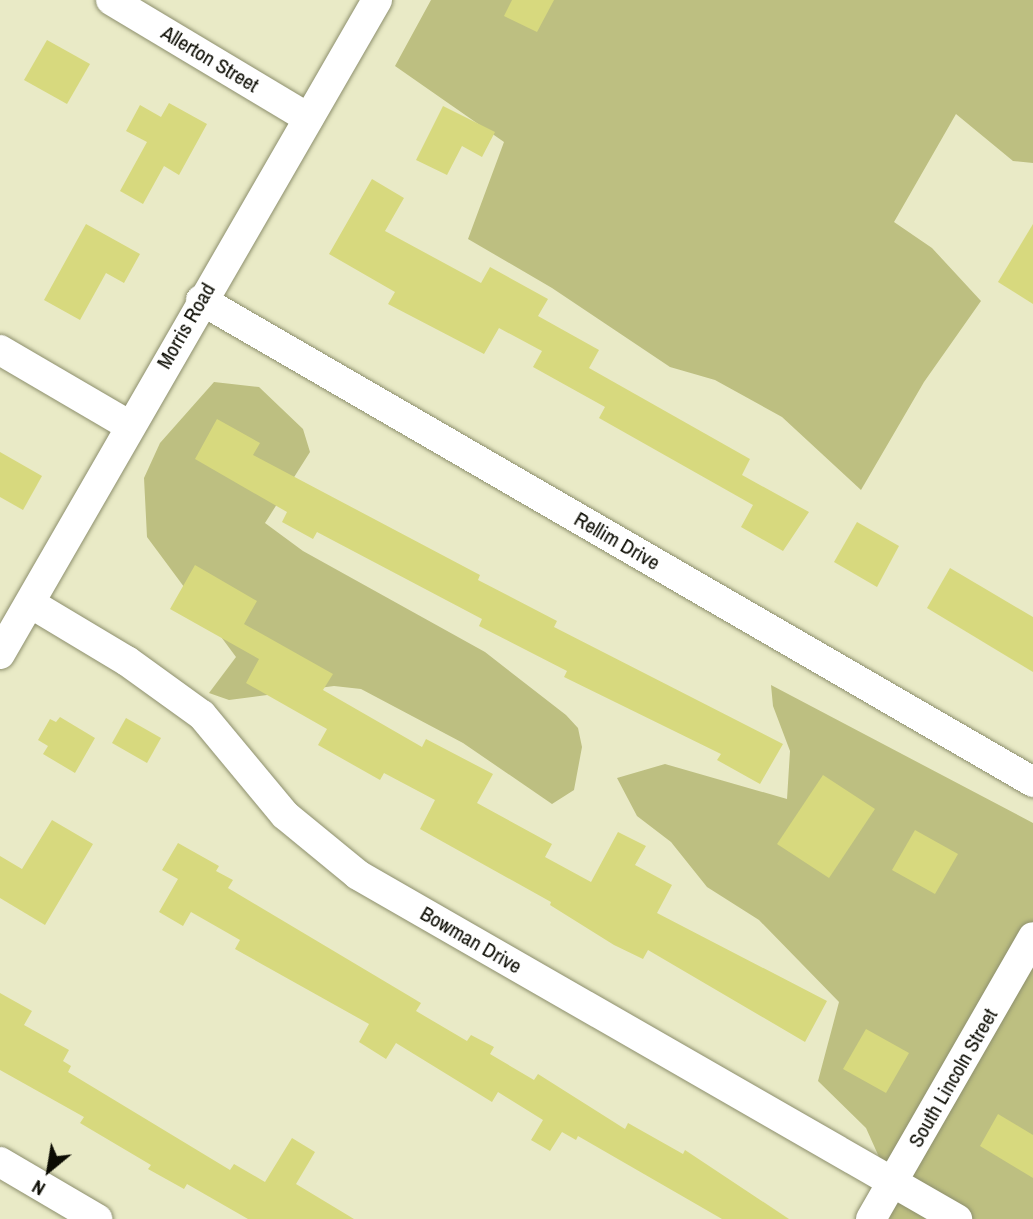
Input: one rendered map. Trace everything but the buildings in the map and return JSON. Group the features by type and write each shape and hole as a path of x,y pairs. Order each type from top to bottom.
{"street":[{"name":"Allerton Street","path":"111,0 308,118"},
{"name":"Morris Road","path":"0,654 201,300 377,0"},
{"name":"Rellim Drive","path":"201,300 1033,782"},
{"path":"0,350 130,426"},
{"name":"Bowman Drive","path":"30,603 127,661 202,715 285,815 358,875 957,1219"},
{"name":"South Lincoln Street","path":"872,1219 1033,937"},
{"path":"0,1162 97,1219"}],"green space":[{"path":"431,0 1033,0 1033,163 1013,161 956,114 894,222 932,248 981,301 924,382 861,490 782,417 715,380 670,367 552,288 468,239 504,142 395,66"},
{"path":"214,382 259,387 303,429 310,452 265,523 303,551 485,652 566,715 578,728 582,747 574,790 552,804 463,743 361,689 334,686 229,700 209,693 236,657 147,537 144,478 160,443"},
{"path":"771,685 1033,823 1033,1219 889,1219 897,1197 866,1128 818,1081 839,1002 759,920 707,887 671,842 637,816 617,778 665,764 787,799 790,751 773,706"}]}
